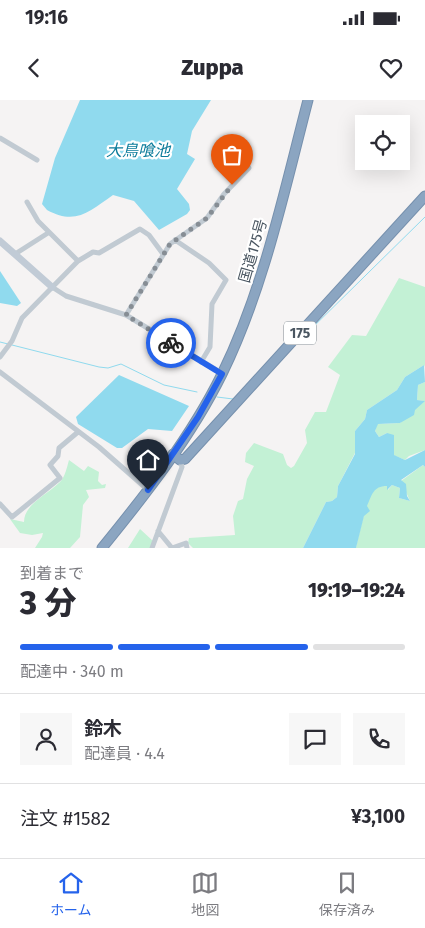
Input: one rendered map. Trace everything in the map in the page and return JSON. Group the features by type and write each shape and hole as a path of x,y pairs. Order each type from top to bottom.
{"highway":[{"name":"国道175号","path":"102,548 176,457 222,374 255,293 308,100"},
{"name":"国道175号","path":"176,457 185,459 425,196"}],"street":[{"path":"0,138 37,160"},
{"path":"126,315 163,254 175,240 207,218 224,194 249,168 243,158 248,150"},
{"path":"27,202 38,221 48,233 78,261"},
{"path":"0,357 12,341 22,318 78,261 94,252 99,253 140,229 149,235 163,254"},
{"path":"15,254 48,233"},
{"path":"175,240 209,263 226,280 212,304 210,347 201,362"},
{"path":"0,241 52,288 66,296 126,315 222,374"},
{"path":"0,372 99,447 148,490"},
{"path":"0,504 12,517 60,478 50,465 58,456 59,448 78,432"},
{"path":"152,548 182,467 176,457"},
{"path":"158,531 172,548 186,543 188,548"}],"green space":[{"path":"399,278 425,287 425,367 424,365 405,377 397,390 367,410 365,419 355,431 355,453 338,486 337,497 332,501 326,502 303,548 193,548 188,543 189,538 235,535 233,516 238,501 243,499 247,479 254,466 245,462 246,453 254,443 283,454 287,465 291,468 294,466 307,443 305,430 315,412 326,412 340,375 328,367 352,335 366,336"},
{"path":"425,382 425,450 409,456 405,460 393,455 387,433 379,437 375,431 377,424 400,423 424,401 417,400 418,385"},
{"path":"69,460 84,471 88,466 99,472 98,481 102,485 106,484 105,488 86,490 89,497 83,505 80,537 70,548 35,548 43,533 32,535 20,533 10,519 24,522 25,516 32,505 62,480"},
{"path":"423,465 425,467 425,548 356,548 373,491 378,487 384,486 388,486 388,490 392,485 400,488 399,498 410,501 401,481"},
{"path":"140,529 153,541 151,548 128,548"}],"water":[{"name":"大鳥喰池","path":"80,100 211,100 192,131 187,154 195,159 177,189 189,204 190,210 187,214 159,230 134,201 113,195 90,211 75,217 57,215 47,210 42,204 55,158"},
{"path":"0,271 21,303 17,306 0,303"},
{"path":"424,365 425,382 418,385 417,400 425,401 415,410 414,415 400,423 378,424 375,431 379,437 387,433 394,435 394,455 405,460 425,450 425,467 423,465 401,480 406,484 407,496 410,501 399,498 400,488 392,485 387,490 387,486 382,486 376,489 367,506 370,511 364,516 356,548 303,548 326,502 332,501 337,497 338,486 355,454 355,431 365,419 367,410 397,390 405,377"},
{"path":"119,375 189,406 172,431 148,429 122,448 117,448 78,424 76,417"}],"waterway":[{"path":"306,334 425,217"},
{"path":"0,342 8,344"},
{"path":"12,345 99,367 108,368 121,364 164,385 197,392"},
{"path":"217,397 233,399"}],"way so far":[{"path":"171,343 126,315 170,244 207,218 232,185"}],"route":[{"path":"148,490 198,417 222,374 171,343"}]}
